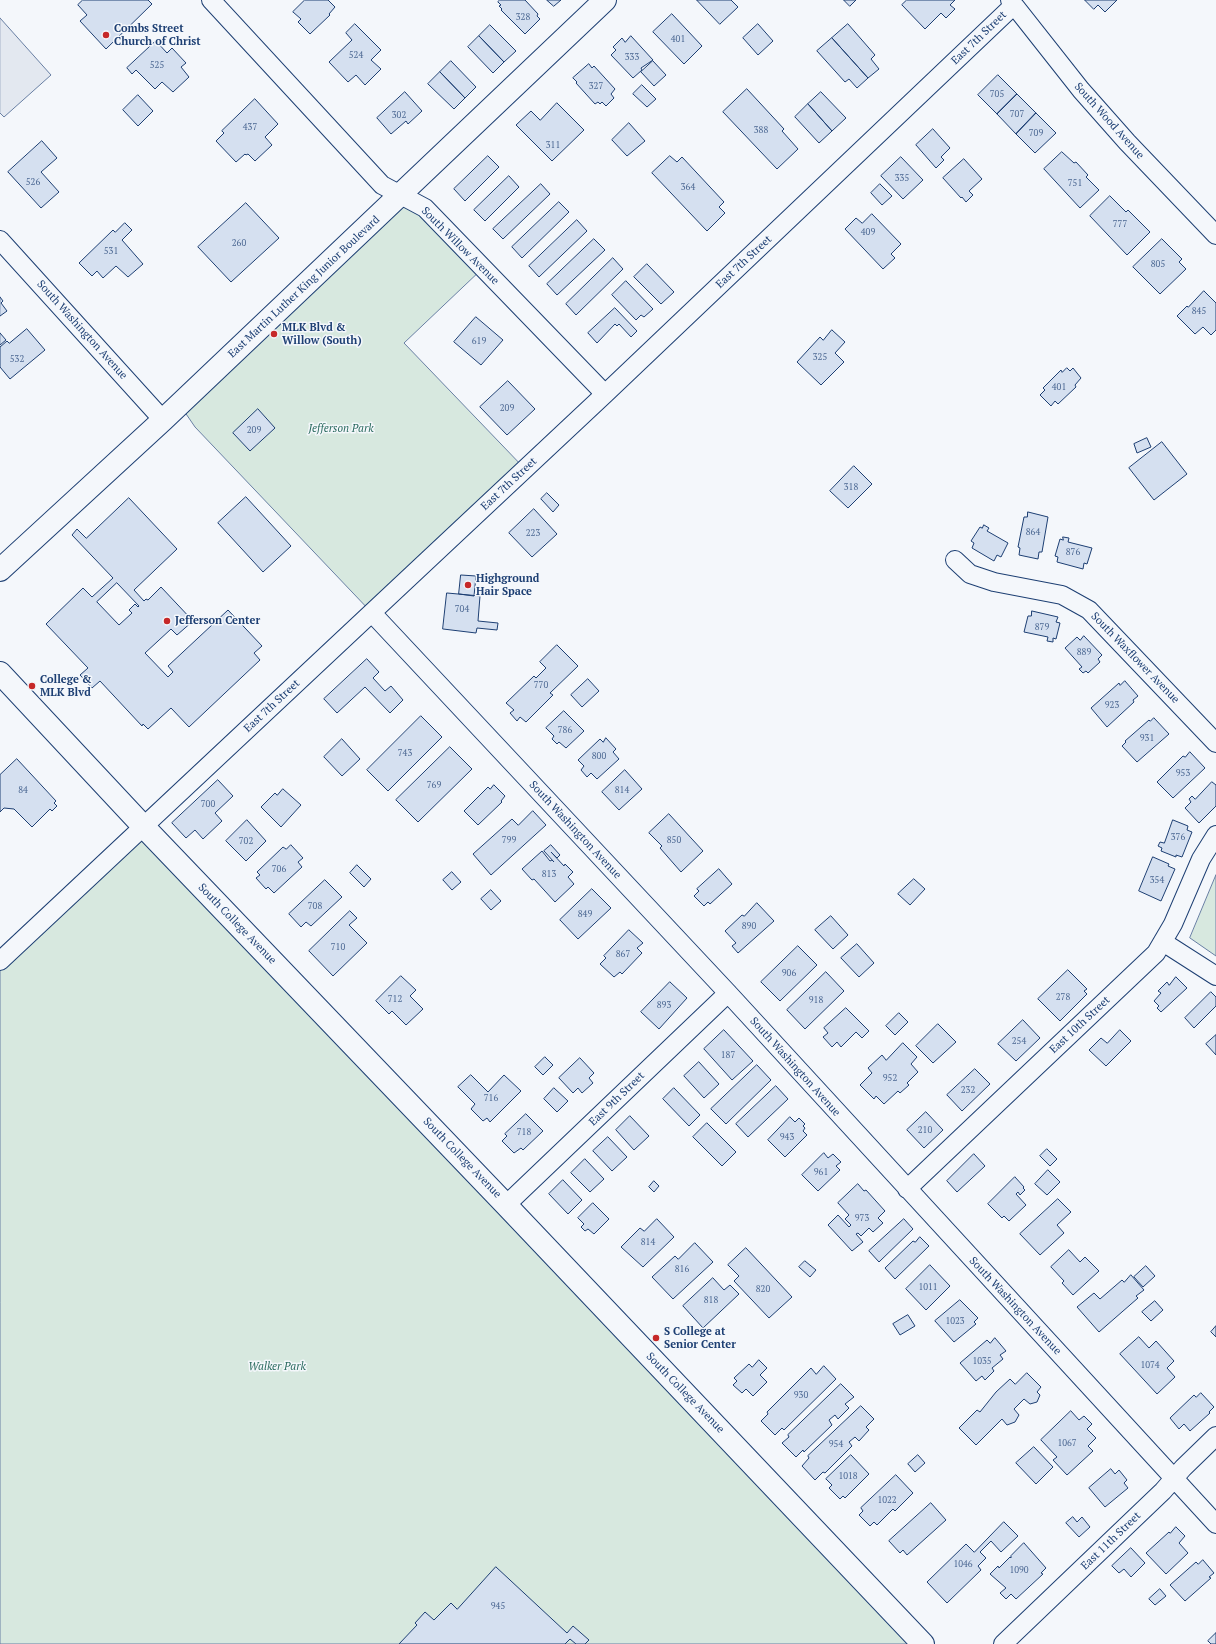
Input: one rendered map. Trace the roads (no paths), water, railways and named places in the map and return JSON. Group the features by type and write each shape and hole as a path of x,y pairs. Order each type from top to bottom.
{"street":[{"name":"South Willow Avenue","path":"211,0 382,185 425,208 605,394"},
{"name":"East Martin Luther King Junior Boulevard","path":"0,570 163,420 605,0"},
{"name":"South Wood Avenue","path":"1012,2 1080,90 1127,142 1216,235"},
{"name":"East 7th Street","path":"0,961 605,394 1012,2"},
{"name":"South Washington Avenue","path":"0,240 163,420"},
{"name":"South Waxflower Avenue","path":"955,560 970,574 994,582 1062,595 1089,610 1216,743"},
{"name":"South Washington Avenue","path":"372,613 728,993 1216,1524"},
{"name":"South College Avenue","path":"0,672 143,826 923,1644"},
{"name":"East 10th Street","path":"907,1189 1156,953 1173,924 1201,859 1216,835"},
{"path":"1163,942 1216,976"},
{"name":"East 9th Street","path":"506,1205 728,993"},
{"name":"East 11th Street","path":"1002,1644 1163,1491 1183,1468 1216,1436"}],"place":[{"name":"Combs Street Church of Christ","path":"106,35"},
{"name":"MLK Blvd & Willow (South)","path":"274,334"},
{"name":"Highground Hair Space","path":"468,585"},
{"name":"Jefferson Center","path":"167,621"},
{"name":"College & MLK Blvd","path":"32,686"},
{"name":"S College at Senior Center","path":"656,1338"}],"park label":[{"name":"Jefferson Park","path":"341,429"},
{"name":"Walker Park","path":"277,1367"}]}
